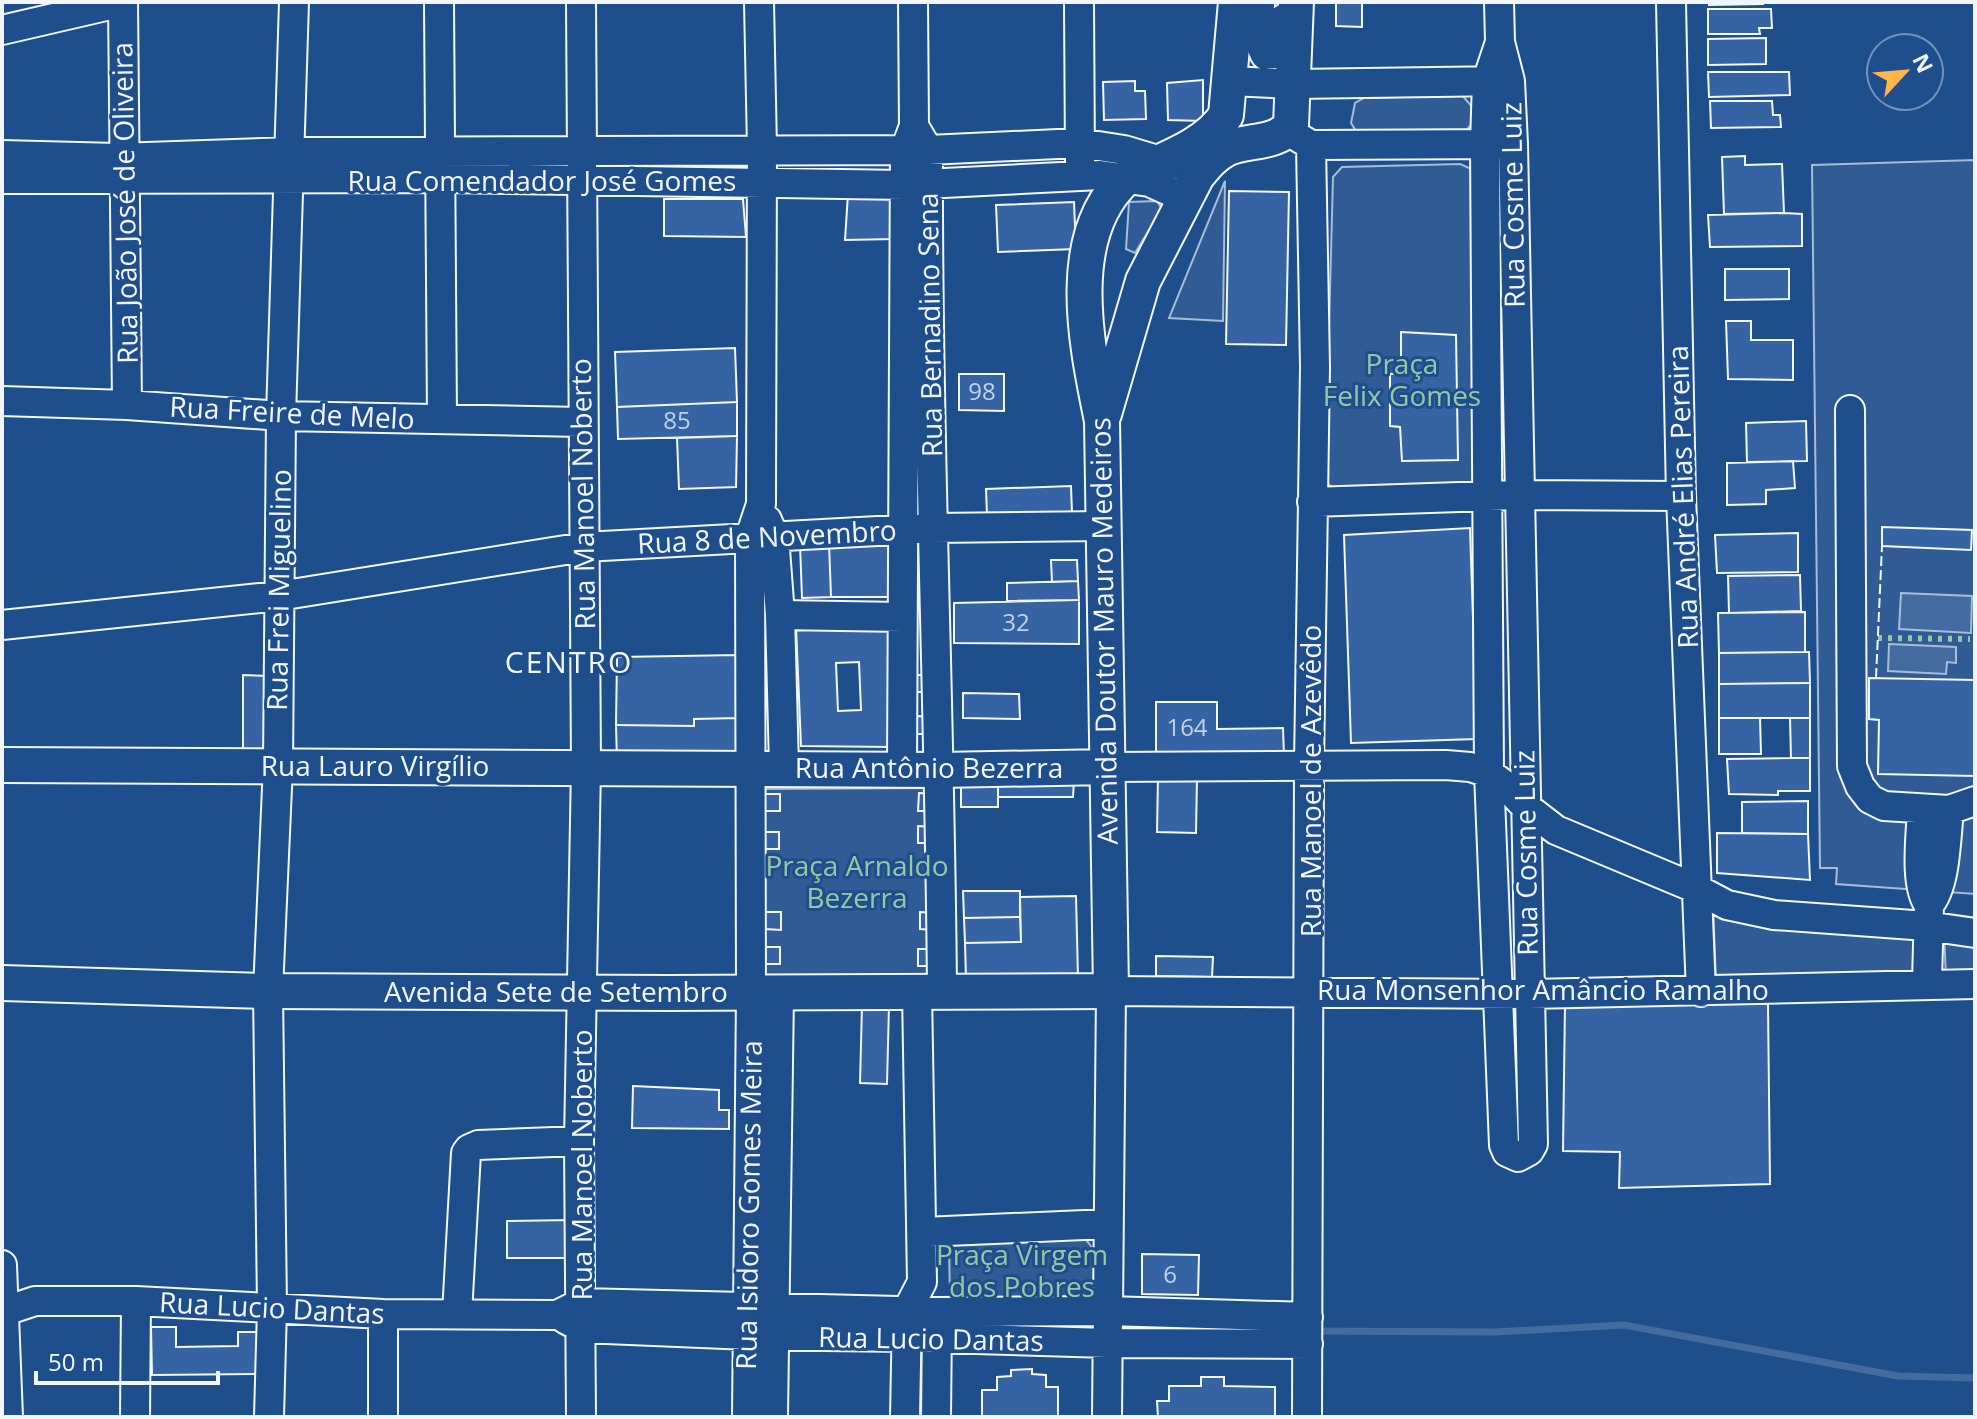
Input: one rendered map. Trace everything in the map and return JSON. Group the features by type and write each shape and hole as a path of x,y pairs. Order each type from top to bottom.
{"main road":[{"path":"1102,421 1143,281 1191,187 1236,129 1230,81 1236,2"},
{"path":"1236,129 1270,139 1299,138 1291,125 1296,2"},
{"name":"Avenida Doutor Mauro Medeiros","path":"1111,991 1102,421 1087,348 1086,265 1098,218 1112,192 1127,177 1213,131 1236,129"},
{"name":"Rua Lauro Virgílio","path":"2,765 749,768"},
{"name":"Rua Antônio Bezerra","path":"749,768 926,770 1108,767"},
{"name":"Avenida Sete de Setembro","path":"2,983 268,991 1111,991"}],"street":[{"path":"2,30 123,2"},
{"name":"Rua João José de Oliveira","path":"123,2 127,405"},
{"name":"Rua Frei Miguelino","path":"269,1417 272,1308 268,991 278,765 281,416 294,2"},
{"path":"439,2 442,419"},
{"name":"Rua Manoel Noberto","path":"581,2 586,767 584,991 573,1316 581,1417"},
{"path":"759,2 762,536 780,615 784,767"},
{"name":"Rua Bernadino Sena","path":"913,2 916,185 901,530 902,617 926,770"},
{"path":"1079,2 1081,176"},
{"path":"1260,2 1261,48 1265,55 1270,55 1279,53 1283,44 1283,2"},
{"name":"Rua Cosme Luiz","path":"1499,2 1499,144 1518,495 1533,1144 1529,1151 1518,1157 1507,1152 1504,1145 1489,773 1490,629 1486,497 1499,144"},
{"name":"Rua André Elias Pereira","path":"1671,2 1681,496 1701,992"},
{"path":"1230,81 1294,84 1498,81"},
{"path":"1299,138 1499,144"},
{"name":"Rua Manoel de Azevêdo","path":"1299,138 1315,367 1309,766 1307,1417"},
{"name":"Rua Comendador José Gomes","path":"2,155 289,180 582,151 762,149 916,142 1079,143 1160,160 1191,187"},
{"name":"Rua Comendador José Gomes","path":"2,179 290,152 582,181 916,185 1081,176 1127,177 1191,187"},
{"name":"Rua Bernadino Sena","path":"916,185 933,528 926,770"},
{"name":"Rua Freire de Melo","path":"2,401 127,405 281,416 582,422"},
{"path":"1850,410 1852,766 1860,786 1870,799 1884,806 1949,807 1921,885 1928,916 1927,983"},
{"path":"1312,502 1518,495 1681,496"},
{"name":"Rua 8 de Novembro","path":"2,625 279,596 584,547 933,528 1105,526"},
{"path":"901,530 927,544 934,562 926,770 930,992 922,1282 936,1325 936,1417"},
{"name":"Rua Isidoro Gomes Meira","path":"747,1417 761,1322 765,993 749,768 762,536"},
{"path":"780,615 902,617"},
{"path":"1108,767 1470,767 1489,773 1556,830 1695,888 1727,905 1749,911 1928,916 1975,933"},
{"name":"Rua Monsenhor Amâncio Ramalho","path":"1111,991 1530,994 1975,984"},
{"path":"1107,1417 1111,991"},
{"path":"457,1314 466,1153 478,1145 579,1141"},
{"path":"923,1232 1107,1224"},
{"path":"2,1265 8,1417"},
{"path":"905,1417 906,1324 922,1282"},
{"name":"Rua Lucio Dantas","path":"3,1300 136,1301 383,1314 936,1325 1108,1343 1308,1330"},
{"path":"135,1417 136,1301"},
{"name":"Rua Lucio Dantas","path":"936,1325 1108,1311 1308,1330"},
{"path":"383,1314 383,1417"},
{"name":"Rua Isidoro Gomes Meira","path":"761,1322 773,1417"}],"green space":[{"path":"1462,95 1474,109 1472,124 1466,130 1367,137 1356,131 1351,123 1355,103 1364,98"},
{"path":"1975,160 1975,894 1836,884 1837,868 1820,868 1812,165"},
{"name":"Praça Felix Gomes","path":"1460,164 1476,171 1476,488 1337,492 1325,481 1333,177 1342,167"},
{"path":"1225,181 1223,321 1169,318"},
{"path":"1157,201 1162,209 1135,253 1126,249 1129,202"},
{"name":"Praça Arnaldo Bezerra","path":"954,779 950,986 745,989 744,781 765,789 932,788"},
{"path":"1713,903 1918,929 1918,978 1716,983"},
{"path":"1944,931 1975,936 1975,979 1946,979"},
{"name":"Praça Virgem dos Pobres","path":"1080,1236 1092,1248 1096,1267 1094,1287 1085,1302 954,1304 950,1297 949,1248 952,1242"}],"shaded area":[{"path":"1901,593 1972,596 1971,633 1899,629"},
{"path":"1889,644 1956,647 1956,663 1947,662 1946,674 1888,671"}],"building":[{"path":"1336,2 1362,2 1362,27 1336,26"},
{"path":"1709,2 1763,2 1763,4 1709,5"},
{"path":"1708,9 1771,9 1772,28 1759,28 1760,34 1708,34"},
{"path":"1766,38 1766,64 1708,65 1708,39"},
{"path":"1708,72 1789,72 1790,95 1709,97"},
{"path":"1203,80 1203,121 1168,120 1167,83"},
{"path":"1135,81 1135,91 1145,91 1146,119 1104,120 1103,82"},
{"path":"1710,101 1772,101 1773,115 1780,115 1781,127 1711,128"},
{"path":"1745,156 1745,165 1782,164 1784,213 1724,214 1722,157"},
{"path":"1229,191 1289,192 1286,345 1226,344"},
{"path":"848,194 889,196 897,205 895,239 845,240"},
{"path":"664,199 743,199 746,237 664,236"},
{"path":"1074,202 1076,249 998,252 996,205"},
{"path":"1802,214 1802,246 1710,247 1708,215"},
{"path":"1725,269 1789,269 1789,299 1725,300"},
{"path":"1726,321 1751,321 1751,340 1793,340 1793,380 1728,379"},
{"path":"1401,332 1456,335 1458,460 1402,461 1400,427 1390,426 1390,374 1401,373"},
{"path":"735,348 737,402 617,407 615,352"},
{"path":"959,374 1004,374 1004,411 959,410"},
{"path":"737,402 737,436 618,439 617,407"},
{"path":"1806,421 1807,461 1747,462 1746,423"},
{"path":"737,436 736,487 679,489 677,438"},
{"path":"1793,461 1795,488 1766,490 1766,504 1727,505 1727,463"},
{"path":"1071,486 1072,513 987,516 986,489"},
{"path":"1882,527 1972,530 1971,550 1882,546"},
{"path":"1470,528 1477,739 1351,743 1344,535"},
{"path":"1798,533 1798,572 1717,573 1715,535"},
{"path":"890,541 891,597 831,597 829,543"},
{"path":"829,543 831,597 802,598 800,544"},
{"path":"1051,560 1077,560 1078,581 1052,582"},
{"path":"1800,575 1801,611 1729,613 1728,576"},
{"path":"1078,581 1079,600 1007,601 1007,583"},
{"path":"1079,600 1079,644 954,643 954,603"},
{"path":"1805,612 1805,652 1719,653 1718,613"},
{"path":"796,626 892,626 890,747 801,746","holes":["859,662 861,710 838,711 836,663"]},
{"path":"1809,652 1810,683 1719,684 1719,653"},
{"path":"739,655 738,718 694,719 694,726 616,725 617,657"},
{"path":"243,675 269,676 269,756 243,755"},
{"path":"916,675 931,675 931,692 916,692"},
{"path":"1869,678 1975,680 1975,776 1878,774 1879,720 1869,719"},
{"path":"1810,683 1810,718 1719,718 1719,684"},
{"path":"963,693 1019,694 1020,719 963,718"},
{"path":"1156,702 1217,702 1217,729 1283,728 1284,755 1156,756"},
{"path":"917,716 932,717 932,734 917,734"},
{"path":"738,718 738,759 617,760 616,725 694,726 694,719"},
{"path":"1719,718 1760,718 1761,754 1719,754"},
{"path":"1790,718 1810,718 1810,758 1791,758"},
{"path":"1810,758 1810,791 1778,791 1778,795 1729,794 1727,759"},
{"path":"1158,777 1197,777 1196,833 1157,832"},
{"path":"961,780 998,780 998,807 961,807"},
{"path":"998,780 1074,780 1073,797 998,797"},
{"path":"919,793 934,794 933,811 918,811"},
{"path":"765,794 780,794 780,811 765,811"},
{"path":"1808,801 1808,834 1742,833 1742,802"},
{"path":"918,826 933,827 933,843 918,843"},
{"path":"764,832 779,832 779,849 764,849"},
{"path":"1717,833 1808,834 1810,880 1717,873"},
{"path":"963,891 1020,891 1020,917 964,918"},
{"path":"1076,896 1078,977 966,979 965,943 1021,942 1020,897"},
{"path":"765,912 781,912 781,930 765,929"},
{"path":"920,912 935,913 935,930 920,929"},
{"path":"1020,917 1021,942 965,943 964,918"},
{"path":"766,947 780,947 780,964 765,964"},
{"path":"918,949 933,949 933,966 918,966"},
{"path":"1156,956 1213,957 1212,977 1156,976"},
{"path":"1565,1003 1768,1004 1770,1184 1619,1188 1620,1152 1563,1151"},
{"path":"862,1005 889,1006 887,1084 860,1083"},
{"path":"633,1086 719,1090 719,1110 729,1110 729,1129 632,1128"},
{"path":"572,1220 572,1258 507,1258 507,1221"},
{"path":"1142,1254 1199,1255 1198,1295 1142,1294"},
{"path":"151,1327 176,1327 176,1347 238,1346 238,1332 262,1332 262,1374 152,1375"},
{"path":"1032,1369 1032,1374 1046,1375 1046,1387 1058,1387 1058,1417 982,1417 982,1390 997,1390 997,1377 1011,1376 1011,1370"},
{"path":"1201,1377 1224,1377 1224,1386 1275,1387 1275,1417 1158,1417 1157,1401 1169,1401 1169,1386 1201,1386"}],"waterway":[{"path":"1314,1331 1495,1332 1624,1325 1898,1376 1975,1378"},
{"path":"994,1326 1101,1327"},
{"path":"1114,1328 1241,1330"}],"hedge":[{"path":"1878,638 1970,639"}],"fence":[{"path":"1876,678 1882,546"}],"district":[{"name":"CENTRO","path":"569,663"}]}
